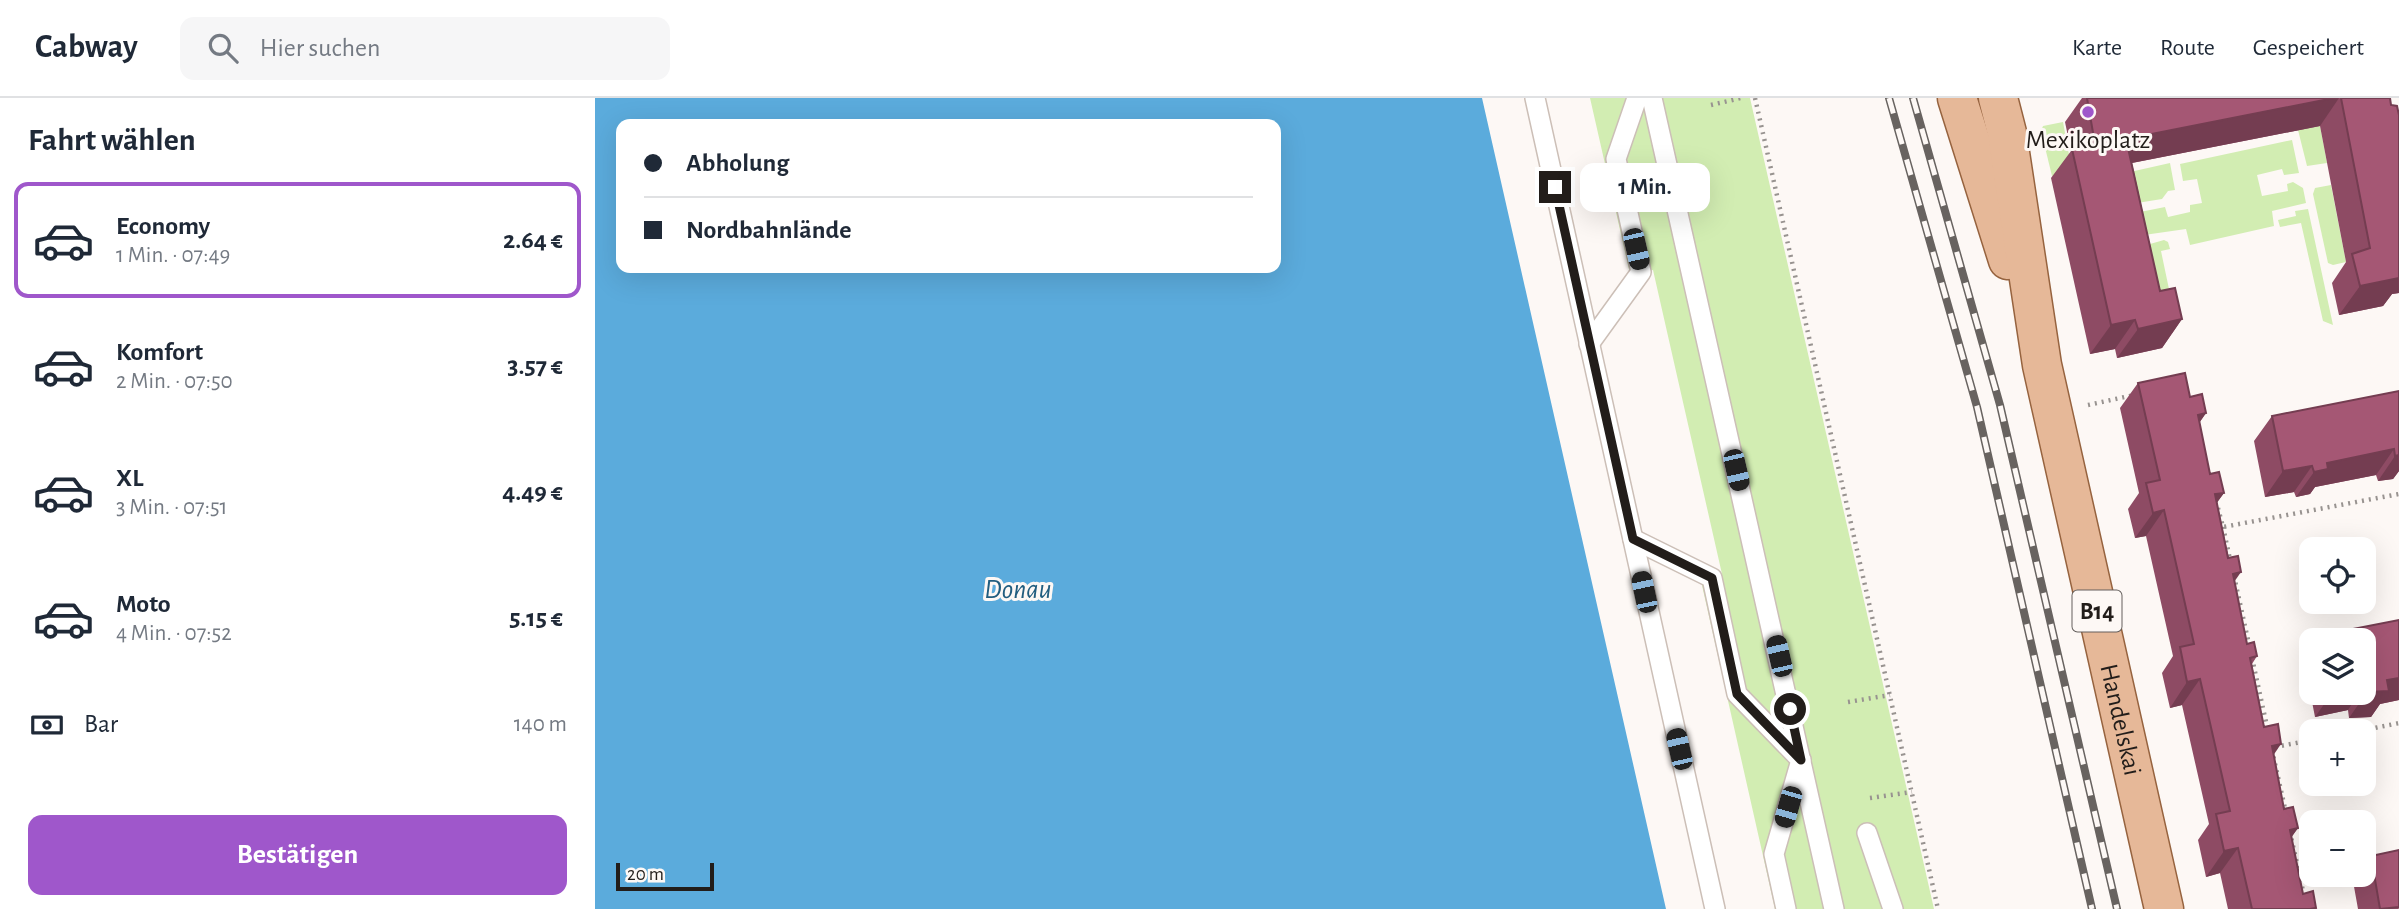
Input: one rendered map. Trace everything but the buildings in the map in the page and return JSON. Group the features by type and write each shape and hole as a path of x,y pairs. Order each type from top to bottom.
{"main road":[{"name":"Handelskai","path":"1957,98 2042,365 2164,909"},
{"name":"Handelskai","path":"1998,98 2007,132 2042,365"}],"lane":[{"path":"1535,98 1714,909"},
{"path":"1589,344 1641,272 1616,159 1637,98"},
{"path":"1651,98 1834,909"},
{"path":"1633,539 1712,578 1737,694 1801,760"},
{"path":"1786,909 1774,854 1801,760"},
{"path":"1867,833 1893,909"}],"path":[{"path":"1711,105 1741,98"},
{"path":"1755,98 1938,909"},
{"path":"2053,412 2136,394"},
{"path":"2223,527 2399,494"},
{"path":"2216,501 2287,815"},
{"path":"1848,702 1890,695"},
{"path":"2376,728 2399,723"},
{"path":"2272,748 2299,743"},
{"path":"1870,798 1912,792"},
{"path":"2290,828 2307,909"}],"green space":[{"path":"1590,98 1750,98 1934,909 1775,909 1701,581 1722,574 1653,270 1630,274"},
{"path":"2063,122 2072,171 2052,176 2041,131 2043,126"},
{"path":"2320,126 2327,163 2307,166 2298,130"},
{"path":"2292,140 2299,173 2284,175 2282,169 2257,175 2262,196 2288,191 2287,184 2293,182 2303,188 2306,203 2272,211 2274,226 2190,245 2186,229 2144,235 2140,212 2165,207 2168,217 2190,212 2190,205 2202,203 2197,179 2183,181 2180,164"},
{"path":"2170,163 2175,190 2168,191 2162,199 2137,203 2130,172"},
{"path":"2331,185 2346,262 2333,265 2328,263 2313,194 2315,188"},
{"path":"2308,209 2333,325 2323,321 2301,223 2280,227 2278,220 2296,216 2295,211"},
{"path":"2164,240 2168,242 2170,249 2161,251 2169,289 2158,291 2148,247"}],"water":[{"name":"Donau","path":"595,98 1482,98 1666,909 595,909"}],"railway":[{"path":"1889,98 1977,407 2092,909"},
{"path":"1913,98 2000,405 2117,909"}],"place":[{"name":"Mexikoplatz","path":"2088,112"}],"route":[{"path":"1555,187 1633,539 1712,578 1737,694 1801,760 1790,709"}]}
